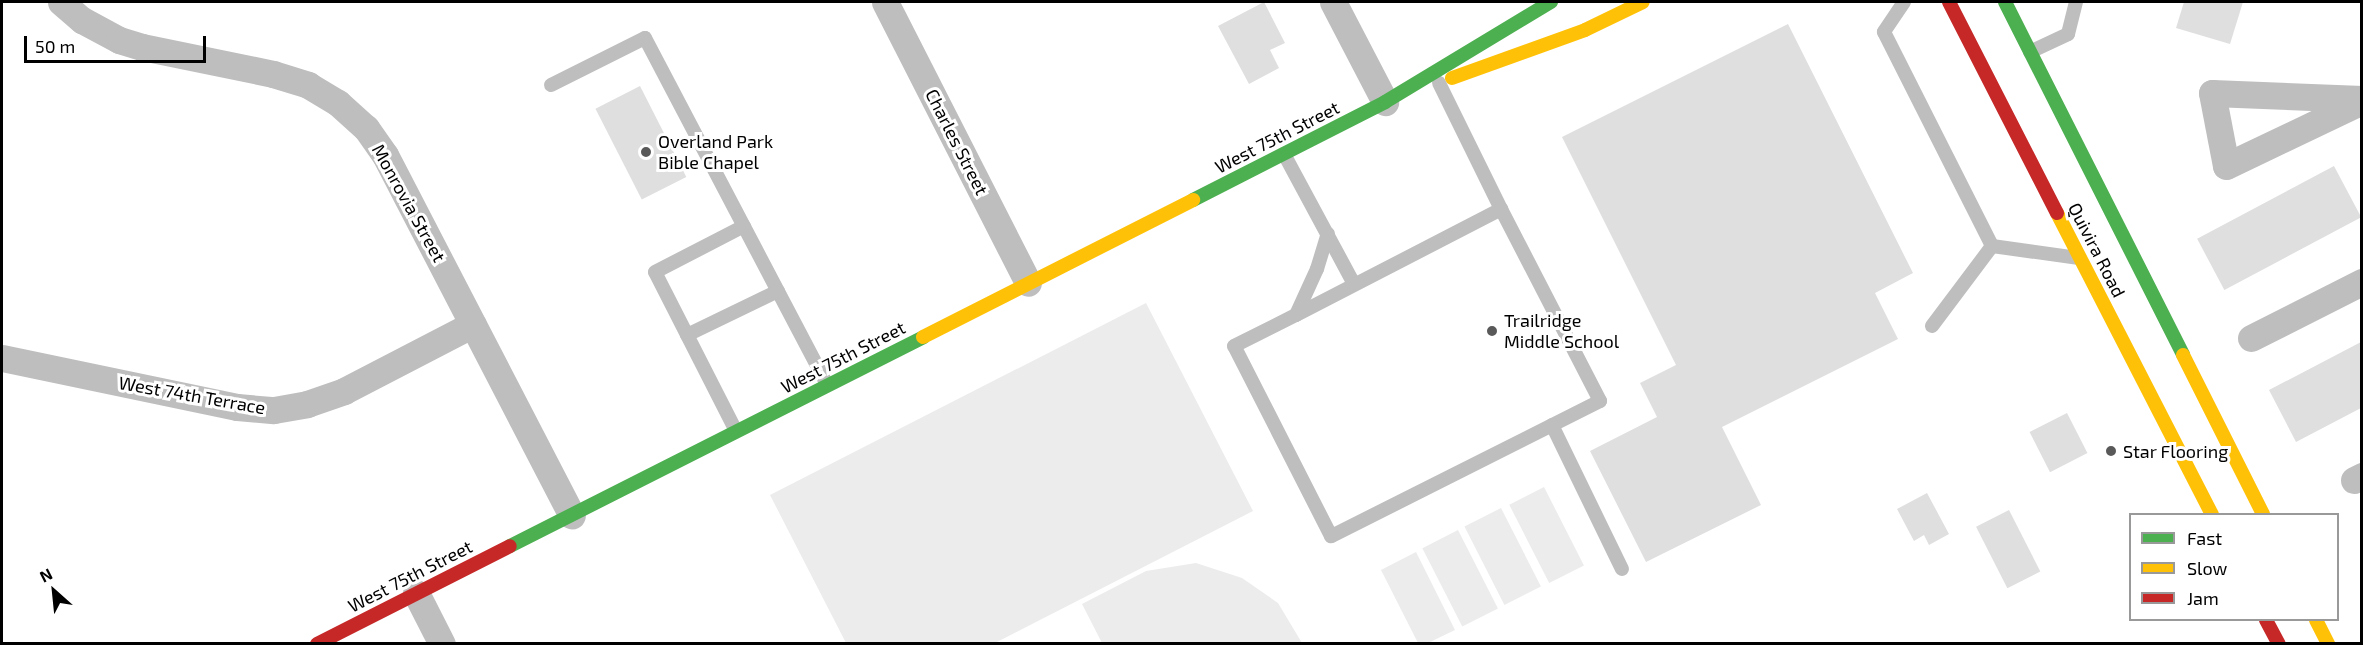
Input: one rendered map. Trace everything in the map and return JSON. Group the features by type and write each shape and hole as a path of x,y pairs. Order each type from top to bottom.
{"main road":[{"name":"West 75th Street","path":"317,644 1385,102 1551,2"},
{"name":"West 75th Street","path":"1385,102 1585,30 1643,2"},
{"name":"Quivira Road","path":"1949,2 2211,513"},
{"name":"Quivira Road","path":"2005,2 2262,513"},
{"path":"2267,621 2279,644"},
{"path":"2316,621 2328,644"}],"street":[{"name":"Monrovia Street","path":"61,2 82,20 119,40 308,85 338,103 366,128 385,154 572,514"},
{"name":"Charles Street","path":"885,2 1028,283"},
{"path":"1334,2 1385,102"},
{"path":"2212,93 2361,100 2226,166 2212,93"},
{"path":"2251,338 2361,282"},
{"name":"West 74th Terrace","path":"2,358 237,407 274,410 307,405 344,391 473,324"},
{"path":"416,593 442,644"}],"lane":[{"path":"1904,2 1884,32 1992,246"},
{"path":"2030,52 2068,34 2076,2"},
{"path":"551,85 645,38 827,385"},
{"path":"1439,83 1600,401 1331,536 1234,346 1501,209"},
{"path":"1284,154 1354,284"},
{"path":"736,431 654,272 744,226"},
{"path":"1296,315 1317,269 1328,234"},
{"path":"1992,246 2081,258"},
{"path":"1932,326 1992,246"},
{"path":"687,335 778,291"},
{"path":"1552,425 1622,569"}],"shaded area":[{"path":"1146,303 1253,511 995,643 846,643 770,495"},
{"path":"1544,487 1584,565 1549,583 1509,505"},
{"path":"1501,508 1541,586 1504,605 1464,527"},
{"path":"1458,530 1498,608 1462,627 1422,548"},
{"path":"1416,552 1455,630 1428,643 1418,643 1381,570"},
{"path":"1196,563 1242,578 1278,603 1302,643 1102,643 1082,604 1146,571"}],"building":[{"path":"1264,2 1285,43 1270,50 1279,68 1249,84 1218,26"},
{"path":"2184,2 2243,2 2230,44 2176,28"},
{"path":"1788,24 1913,273 1875,293 1898,339 1722,427 1761,505 1646,562 1590,451 1657,417 1640,383 1676,365 1562,137"},
{"name":"Overland Park Bible Chapel","path":"640,86 686,177 642,200 595,109"},
{"path":"2334,166 2361,217 2224,290 2197,239"},
{"path":"2361,342 2361,408 2296,442 2269,390"},
{"path":"2067,413 2087,453 2050,472 2030,432"},
{"path":"1927,493 1949,534 1929,545 1924,535 1914,541 1897,509"},
{"path":"2009,510 2040,571 2007,588 1976,527"}],"traffic: fast":[{"path":"1193,200 1385,102 1551,2"},
{"path":"2005,2 2183,355"},
{"path":"510,546 923,337"}],"traffic: slow":[{"path":"1452,78 1585,30 1643,2"},
{"path":"923,337 1193,200"},
{"path":"2057,213 2211,513"},
{"path":"2183,355 2262,513"},
{"path":"2316,621 2328,644"}],"traffic: jam":[{"path":"1949,2 2057,213"},
{"path":"317,644 510,546"},
{"path":"2267,621 2279,644"}],"place":[{"name":"Overland Park Bible Chapel","path":"646,152"},
{"name":"Trailridge Middle School","path":"1492,331"},
{"name":"Star Flooring","path":"2111,451"}]}
